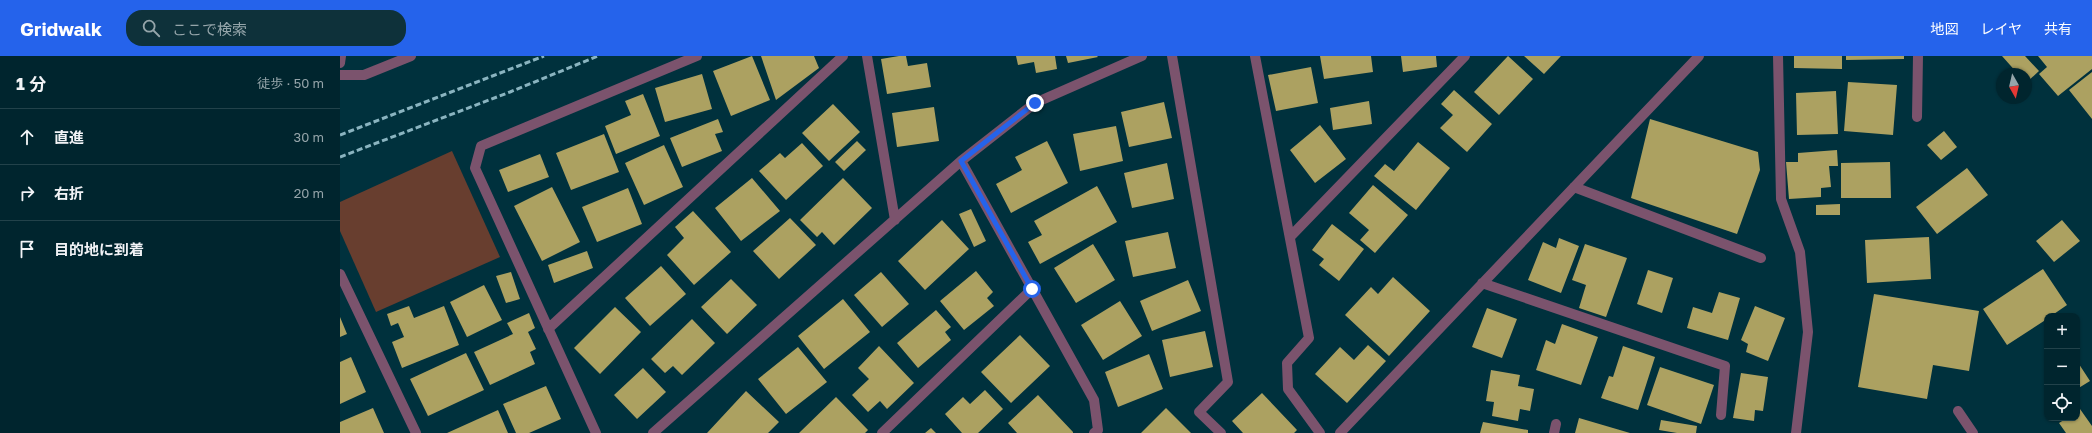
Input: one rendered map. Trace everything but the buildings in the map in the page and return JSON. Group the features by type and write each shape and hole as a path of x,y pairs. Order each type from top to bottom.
{"street":[{"path":"340,63 341,56"},
{"path":"340,75 364,75 411,56"},
{"path":"596,433 475,168 481,146 697,56"},
{"path":"548,329 842,56"},
{"path":"866,56 895,220"},
{"path":"653,433 961,161 1035,103 1142,56"},
{"path":"1172,56 1228,382 1200,412 1221,433"},
{"path":"1255,56 1309,338 1287,363 1288,389 1320,433"},
{"path":"1290,237 1465,56"},
{"path":"1340,433 1699,56"},
{"path":"1778,56 1781,199 1800,252 1808,332 1796,433"},
{"path":"1917,117 1918,56"},
{"path":"961,161 1094,400 1098,430 1094,433"},
{"path":"1574,187 1762,258"},
{"path":"340,274 416,433"},
{"path":"1482,284 1725,366 1721,415"},
{"path":"882,433 1032,289"},
{"path":"1958,411 1973,433"}],"shaded area":[{"path":"452,151 500,257 376,312 340,231 340,202"}],"railway":[{"path":"340,135 544,56"},
{"path":"340,157 510,92 598,56"}],"route":[{"path":"1032,289 961,161 1035,103"}]}
